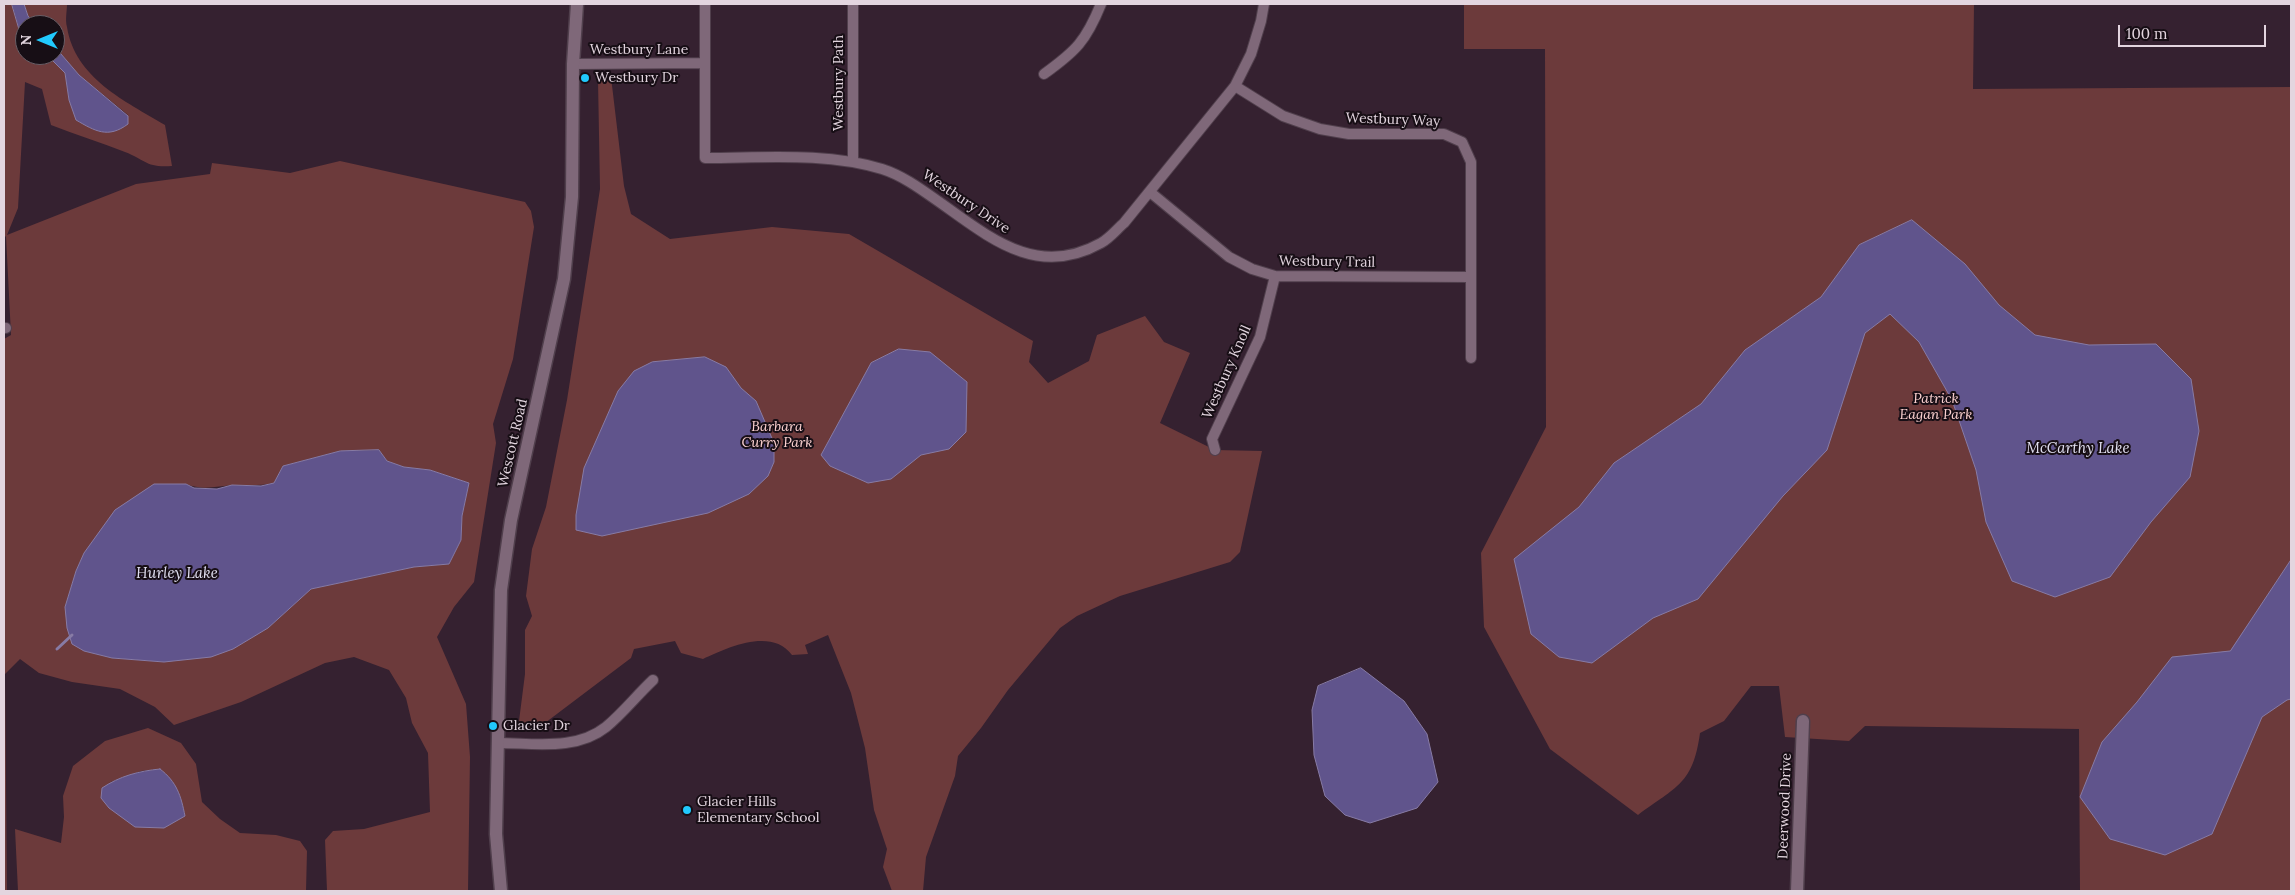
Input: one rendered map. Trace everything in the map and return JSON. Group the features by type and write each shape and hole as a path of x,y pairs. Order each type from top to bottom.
{"street":[{"name":"Wescott Road","path":"501,891 496,834 501,590 511,520 564,279 572,197 577,4"},
{"name":"Westbury Lane","path":"574,64 705,63 705,4"},
{"name":"Westbury Path","path":"853,4 853,161"},
{"path":"1044,74 1070,55 1090,31 1102,4"},
{"name":"Westbury Drive","path":"705,63 705,158 816,158 853,161 884,170 910,182 999,243 1027,255 1052,257 1078,253 1103,242 1124,223 1150,192 1235,86 1251,54 1264,4"},
{"name":"Westbury Way","path":"1235,86 1283,116 1320,129 1349,134 1444,134 1462,142 1471,162 1471,358"},
{"name":"Westbury Trail","path":"1150,192 1229,257 1252,269 1275,276 1471,277"},
{"name":"Westbury Knoll","path":"1215,450 1212,439 1260,337 1275,276"},
{"path":"498,743 567,743 587,738 606,727 653,680"},
{"name":"Deerwood Drive","path":"1797,891 1803,721"}],"green space":[{"path":"4,4 12,4 15,15 15,65 57,65 65,73 69,100 128,115 79,75 65,59 65,15 28,15 24,4 67,4 67,27 72,45 80,60 104,86 134,107 165,125 172,166 151,165 125,152 51,125 42,89 25,82 18,208 7,235 136,184 210,174 212,163 290,173 340,161 525,202 531,211 534,227 513,359 493,424 496,443 474,582 454,607 437,637 466,704 470,757 468,891 327,891 325,840 333,831 364,829 430,812 428,753 412,723 406,698 389,670 354,657 325,663 241,702 174,725 155,707 120,689 72,682 39,673 20,659 5,674 7,891 4,891 4,339 11,335 6,236 4,238","holes":["379,450 387,461 404,467 430,470 469,483 462,516 461,540 449,564 414,567 311,589 268,628 164,662 112,658 84,651 65,607 76,571 84,553 186,484 204,488 274,483 283,466 340,451"]},
{"name":"Patrick Eagan Park","path":"1464,4 1974,4 1973,89 2291,87 2291,891 2080,891 2079,729 1865,726 1849,741 1785,737 1779,686 1751,686 1724,721 1700,733 1693,763 1688,774 1681,782 1638,815 1550,749 1484,627 1481,553 1546,427 1545,49 1464,49"},
{"name":"Barbara Curry Park","path":"611,77 624,186 631,214 670,239 772,227 849,234 1033,341 1029,362 1048,383 1089,361 1097,335 1145,316 1164,342 1190,353 1160,423 1215,450 1262,451 1240,552 1230,562 1120,596 1077,616 1060,628 1008,690 958,756 955,776 926,857 923,891 892,891 883,867 887,849 874,810 865,748 851,693 828,635 805,645 808,654 792,655 783,647 773,642 761,641 736,646 703,659 681,653 675,641 634,649 631,658 533,732 519,721 525,674 525,630 532,616 526,596 532,549 546,507 567,400 600,189 598,80"},
{"path":"148,728 181,743 196,764 202,802 220,819 240,833 276,835 300,841 307,851 306,891 18,891 15,829 61,843 64,817 63,796 73,766 105,741","holes":["160,769 108,783 141,771"]}],"water":[{"path":"12,4 24,4 28,15 15,15"},
{"path":"65,59 79,75 128,116 128,124 121,129 102,132 76,120 69,100 65,73 57,65 65,65"},
{"name":"McCarthy Lake","path":"1912,220 1965,264 1999,305 2035,335 2089,345 2156,344 2191,379 2199,431 2190,477 2151,522 2110,577 2055,597 2012,581 1986,522 1976,470 1952,400 1919,342 1890,314 1865,333 1827,450 1783,496 1698,599 1653,618 1592,663 1559,657 1531,634 1514,559 1579,507 1614,463 1701,404 1745,350 1821,297 1859,245"},
{"path":"899,349 930,352 967,382 966,432 949,449 921,455 891,479 868,483 830,466 821,455 871,363"},
{"path":"705,357 726,367 741,388 756,401 774,443 774,462 768,476 749,494 708,513 602,536 576,530 576,515 584,468 618,391 634,371 652,362"},
{"name":"Hurley Lake","path":"379,450 387,461 404,467 430,470 469,483 462,516 461,540 449,564 414,567 311,589 268,628 233,649 211,657 164,662 112,658 84,651 72,644 67,628 65,607 76,571 84,553 115,510 154,484 186,484 194,488 217,489 232,485 261,486 274,483 283,466 340,451"},
{"path":"2291,560 2291,699 2262,717 2212,834 2165,855 2110,839 2080,797 2102,742 2137,702 2172,657 2230,651"},
{"path":"1361,668 1404,701 1427,734 1438,782 1417,808 1370,823 1345,815 1325,796 1314,755 1312,710 1318,686"},
{"path":"160,769 174,784 182,802 185,816 164,828 135,827 109,808 101,798 102,788 116,780 145,771"}],"waterway":[{"path":"57,649 72,635"}],"place":[{"name":"Westbury Dr","path":"585,78"},
{"name":"Glacier Dr","path":"493,726"},
{"name":"Glacier Hills Elementary School","path":"687,810"}]}
